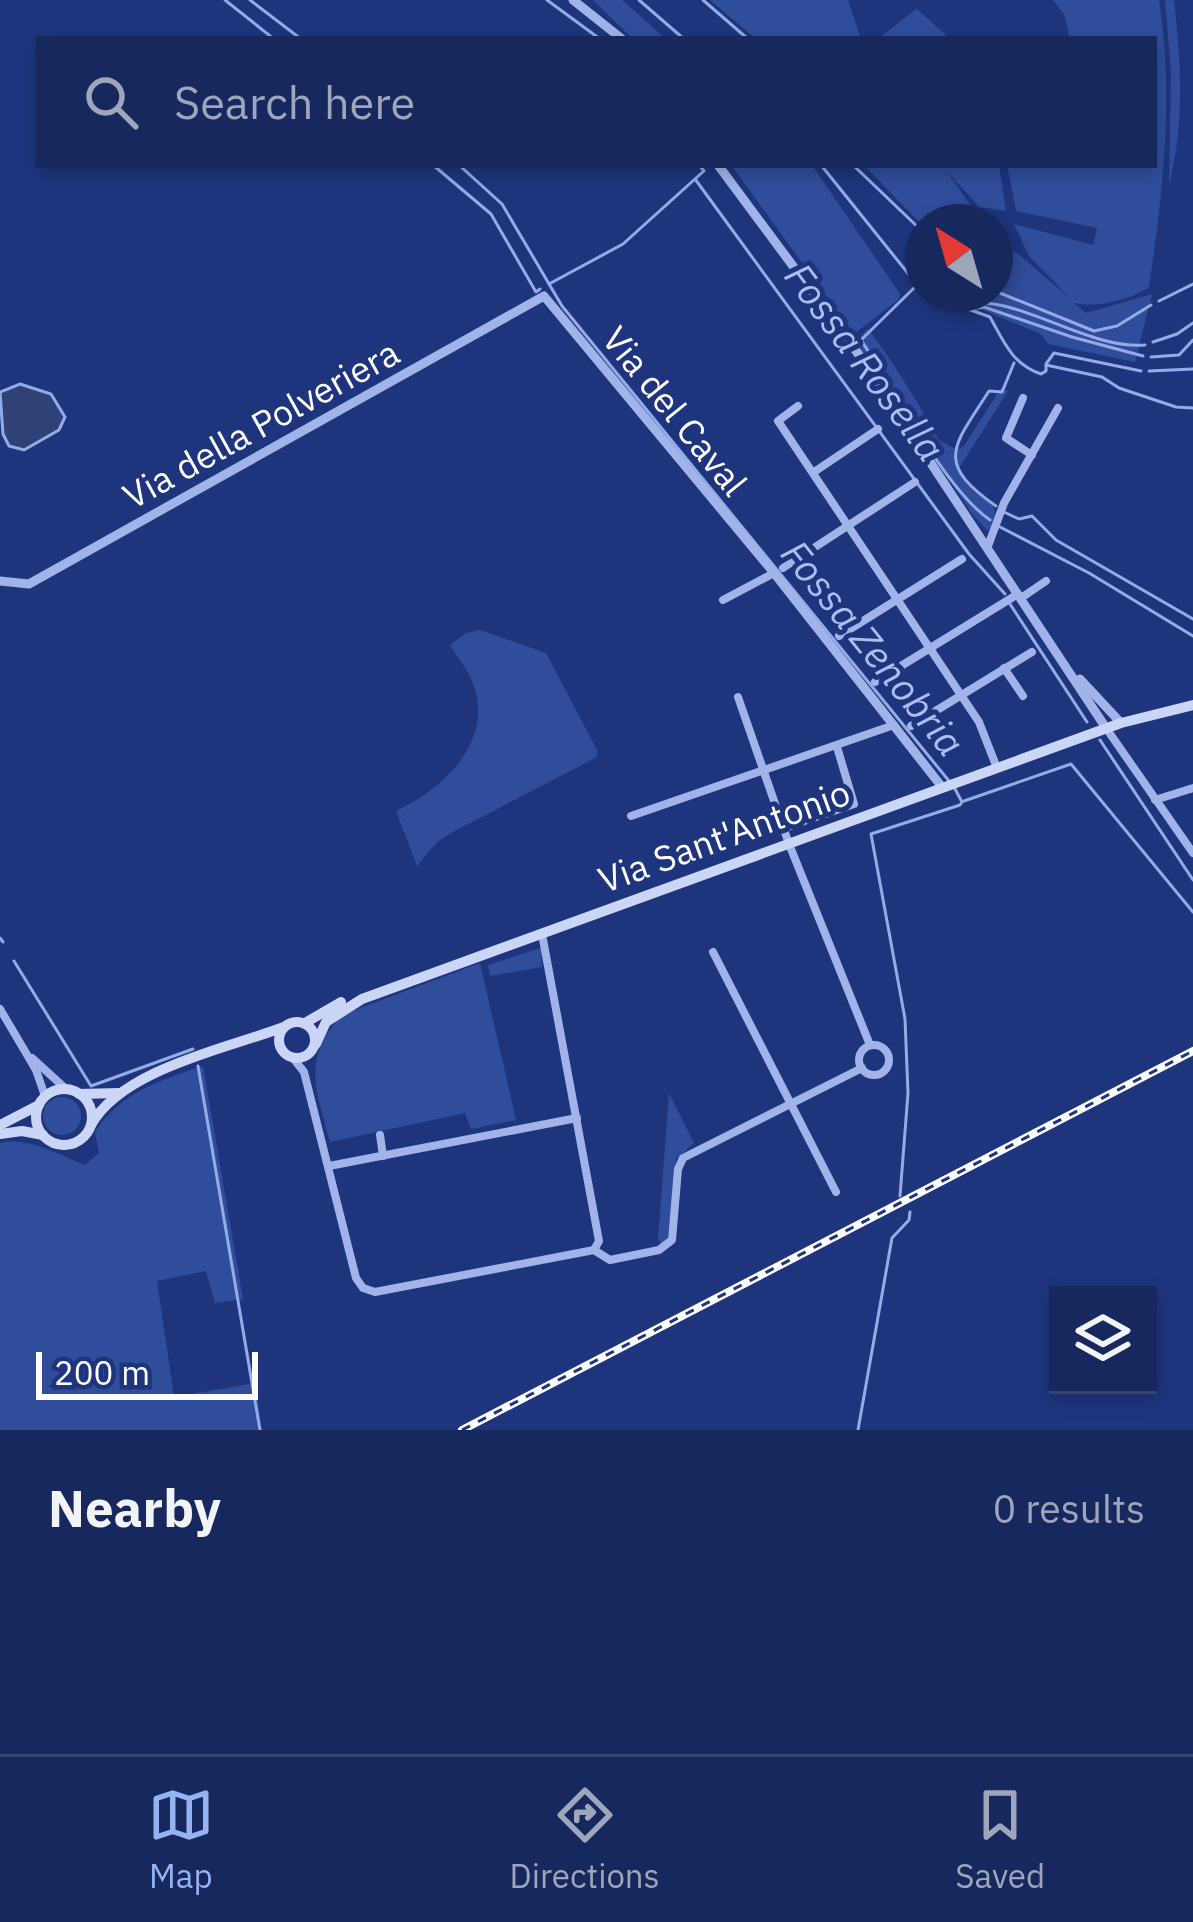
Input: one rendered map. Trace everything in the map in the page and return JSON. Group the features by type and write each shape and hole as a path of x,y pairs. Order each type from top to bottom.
{"main road":[{"name":"Via Sant'Antonio","path":"91,1125 123,1093 167,1068 296,1022 305,1023 342,1002 362,999 1120,723 1193,705"},
{"name":"Via Sant'Antonio","path":"232,1044 268,1040 288,1055 312,1049 326,1022 362,999"},
{"path":"305,1023 315,1034 312,1049"},
{"path":"284,1027 279,1036 288,1055"},
{"name":"Via Sant'Antonio","path":"66,1089 80,1094 123,1093"},
{"path":"0,1130 66,1089"},
{"path":"0,1130 43,1135 57,1144 74,1143 91,1125 91,1111 80,1094"},
{"path":"42,1101 36,1121 43,1135"}],"street":[{"path":"573,0 618,36"},
{"path":"720,168 862,359 1193,853"},
{"name":"Via del Caval","path":"544,296 779,571 942,788"},
{"name":"Via della Polveriera","path":"0,581 29,584 544,296"},
{"path":"1023,398 1006,438 1032,455"},
{"path":"799,406 778,421 979,722 997,768"},
{"path":"988,545 1004,503 1058,408"},
{"path":"814,472 878,429"},
{"path":"722,600 779,571 915,482"},
{"path":"839,636 962,559"},
{"path":"875,682 1046,580"},
{"path":"911,726 1032,652"},
{"path":"1004,668 1023,697"},
{"path":"1076,677 1120,723"},
{"path":"737,697 789,844 870,1046"},
{"path":"632,816 895,725"},
{"path":"784,828 854,804 837,747"},
{"path":"1155,800 1193,788"},
{"path":"542,934 599,1241 594,1250"},
{"path":"713,952 836,1192"},
{"path":"0,1010 26,1053 42,1101"},
{"path":"870,1046 884,1049 889,1063 880,1074 862,1068 860,1055 870,1046"},
{"path":"304,1072 312,1049"},
{"path":"26,1053 66,1089"},
{"path":"288,1055 304,1072 356,1278 363,1288 375,1292 594,1250 610,1260 668,1244 683,1159 862,1068"},
{"path":"328,1166 577,1118"},
{"path":"380,1135 383,1156"}],"shaded area":[{"path":"593,0 622,0 663,36 630,36"},
{"path":"710,0 848,0 860,36 752,36"},
{"path":"1053,0 1159,0 1166,72 1165,144 1149,287 1113,302 1074,303 1086,313 1152,294 1135,362 1048,344 1041,334 987,312 1013,312 1013,252 1072,300 1029,256 1014,224 1093,245 1097,228 1016,211 1008,168 1157,168 1157,36 1069,36 1064,14"},
{"path":"1165,0 1174,0 1180,70 1178,139 1169,185 1171,72"},
{"path":"916,9 947,36 882,36"},
{"path":"733,168 814,168 900,294 854,334"},
{"path":"867,168 999,168 1005,204 976,204 946,170 970,204 905,207"},
{"path":"867,329 939,440 957,450 1001,388 1008,391 959,468 992,504 994,521 988,531 860,351 858,341"},
{"path":"20,384 51,394 65,417 59,430 24,450 9,446 3,434 0,392"},
{"path":"480,630 546,653 597,757 451,833 417,866 396,811 446,777 470,745 478,707 474,686 450,645"},
{"path":"541,948 542,967 490,976 488,965"},
{"path":"480,963 516,1120 471,1129 465,1113 330,1142 317,1090 316,1061 342,1015"},
{"path":"203,1066 243,1299 215,1303 206,1271 157,1281 174,1397 255,1383 262,1430 0,1430 0,1143 32,1144 85,1165 99,1153 95,1132 116,1107 157,1083"},
{"path":"669,1093 694,1143 676,1159 668,1237 662,1246 658,1239"},
{"path":"62,1097 75,1103 81,1116 75,1129 62,1135 49,1129 43,1116 49,1103"}],"waterway":[{"path":"225,0 270,36"},
{"name":"Fossa Zenobria","path":"250,0 297,36"},
{"name":"Fossa Rosella","path":"547,0 596,36"},
{"path":"639,0 681,36"},
{"path":"703,0 745,36"},
{"path":"437,168 491,214 536,292 540,289"},
{"name":"Fossa Zenobria","path":"462,168 502,204 562,306 949,781"},
{"name":"Fossa Rosella","path":"702,168 704,171 695,179 969,554 1005,594"},
{"path":"823,168 905,270"},
{"path":"856,168 905,215"},
{"path":"549,284 623,244 695,179"},
{"path":"1159,301 1193,284"},
{"path":"905,297 861,340 938,463 990,520"},
{"path":"1013,298 1094,331 1117,326 1151,305"},
{"path":"1013,309 1098,339 1145,345"},
{"path":"976,312 990,317 1016,358 1031,370 1041,374 1046,365 1102,377 1119,388 1193,408"},
{"path":"999,312 1143,356"},
{"path":"1153,342 1193,323"},
{"path":"1151,357 1179,355 1193,340"},
{"path":"1046,364 1054,353 1141,371"},
{"path":"996,506 963,477 956,453 966,426 989,391 1002,392 1014,363"},
{"path":"1149,371 1193,369"},
{"path":"1004,512 1019,519 1032,516 1056,540 1193,619"},
{"path":"1000,527 1089,573 1193,636"},
{"name":"Fossa Rosella","path":"1010,604 1087,722"},
{"name":"Fossa Rosella","path":"1100,740 1193,880"},
{"path":"964,801 1071,764 1193,912"},
{"name":"Fossa Zenobria","path":"900,1196 908,1093 905,1019 871,834 960,805 955,789"},
{"path":"0,938 3,942"},
{"path":"14,961 91,1086 193,1049"},
{"path":"198,1066 260,1430"},
{"name":"Fossa Zenobria","path":"858,1430 892,1238 909,1220 910,1212"}],"railway":[{"path":"462,1430 1193,1051"}]}
